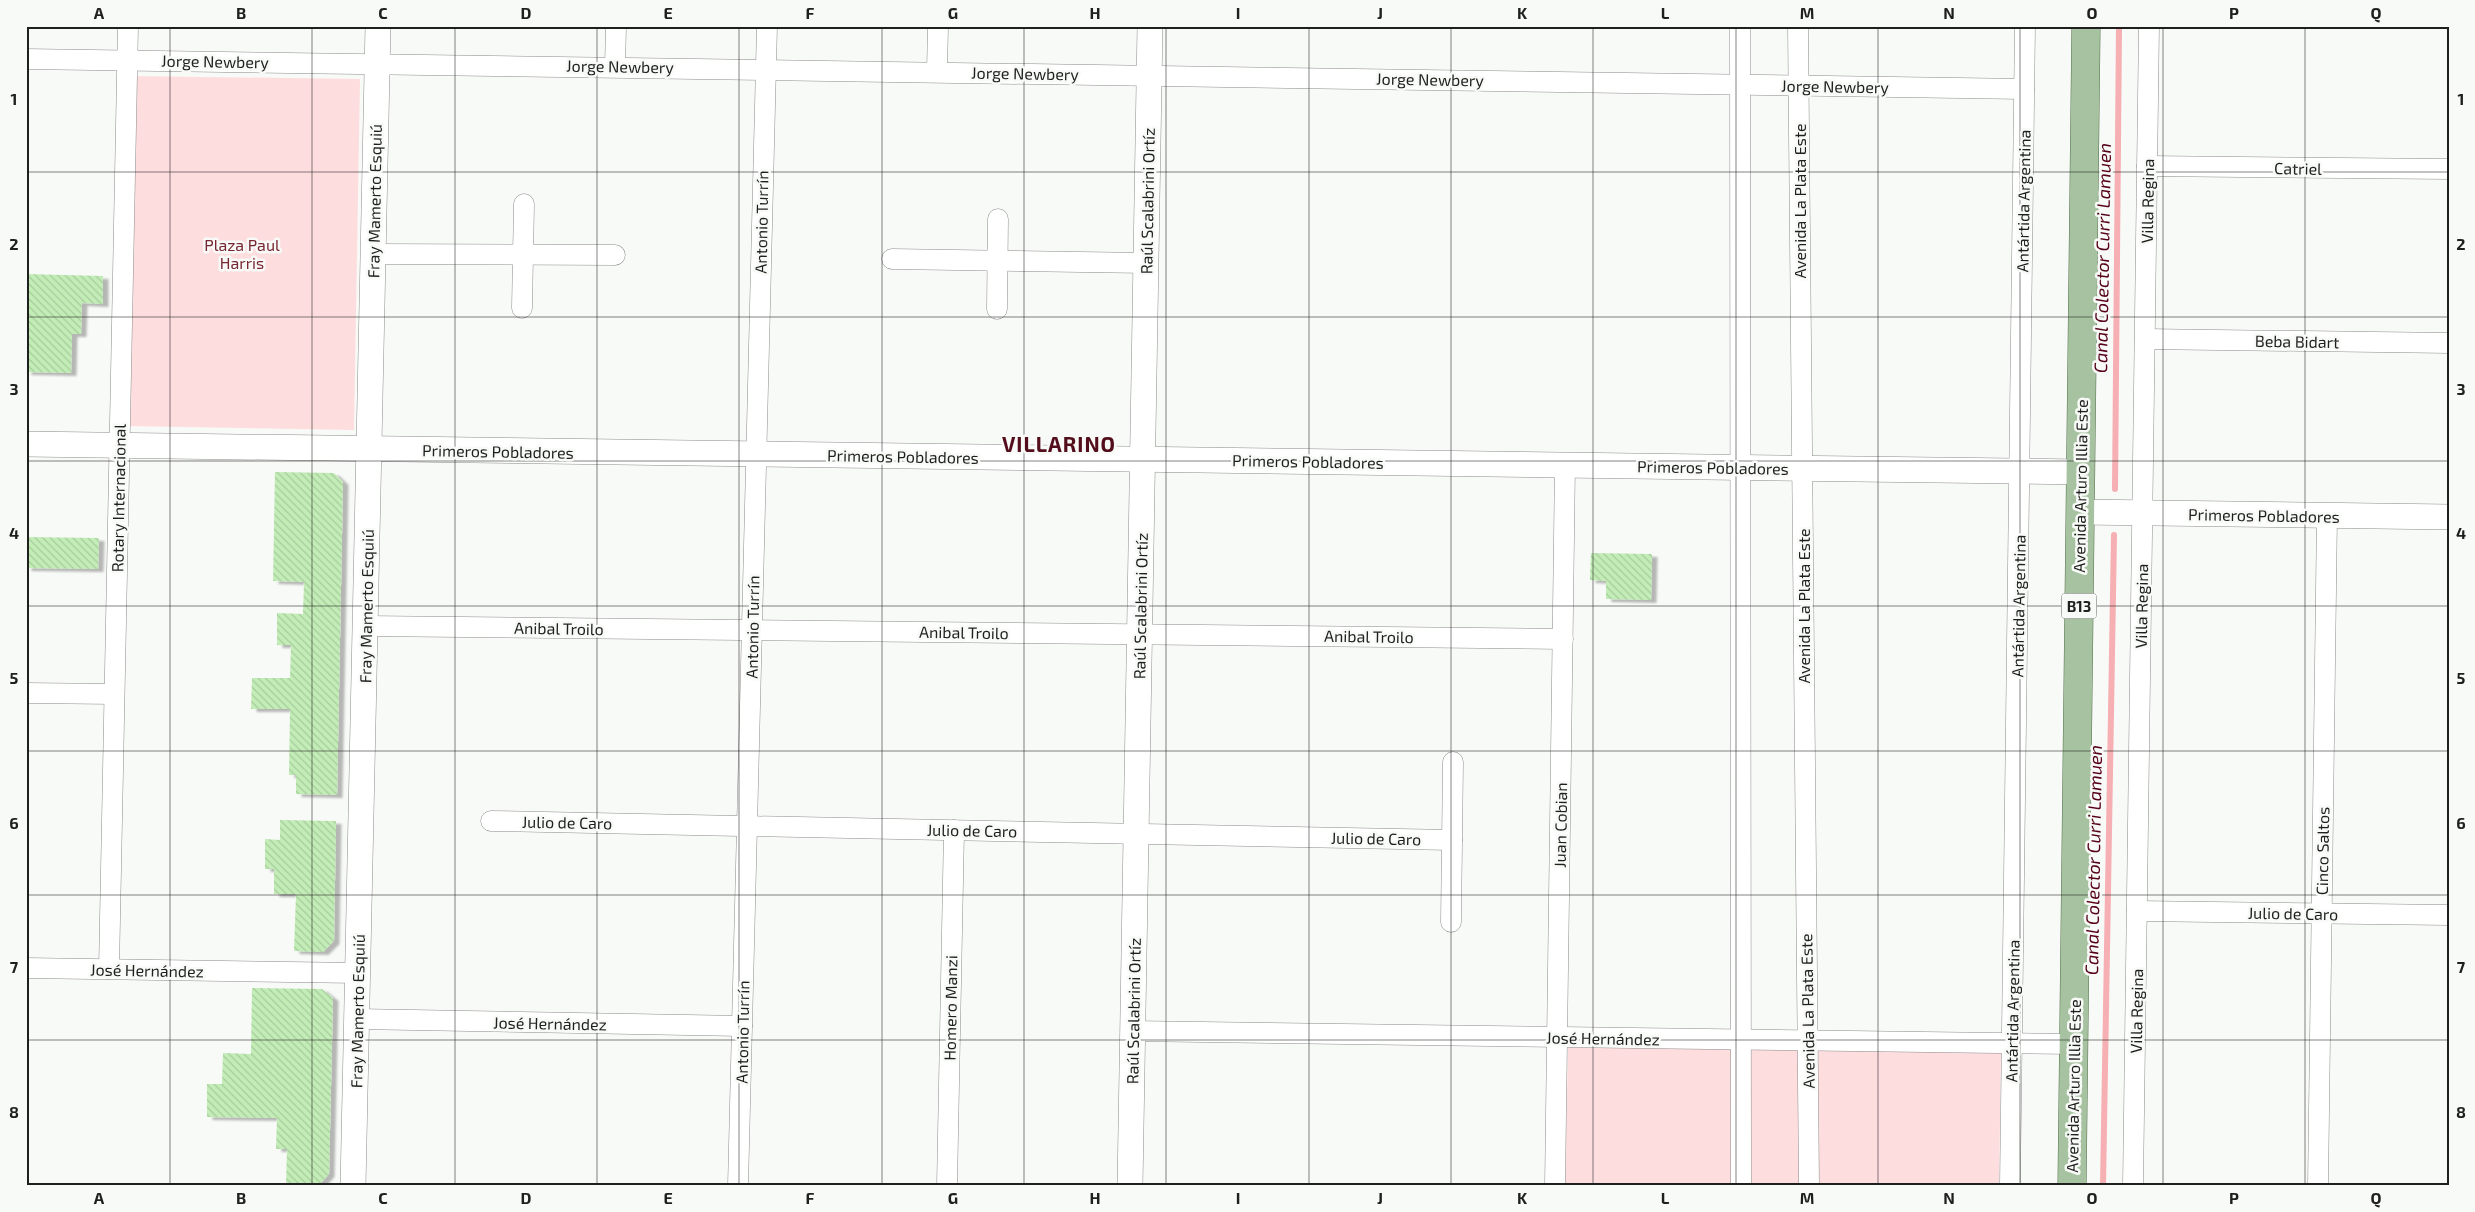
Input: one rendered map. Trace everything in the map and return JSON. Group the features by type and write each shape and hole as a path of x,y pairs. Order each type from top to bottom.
{"main road":[{"name":"Avenida Arturo Illia Este","path":"2072,1186 2086,26"}],"street":[{"name":"Rotary Internacional","path":"109,969 128,26"},
{"name":"Fray Mamerto Esquiú","path":"353,1186 378,26"},
{"path":"615,66 616,26"},
{"name":"Antonio Turrín","path":"738,1186 764,69 767,26"},
{"path":"937,71 938,26"},
{"name":"Raúl Scalabrini Ortíz","path":"1130,1186 1150,26"},
{"path":"1740,26 1741,1186"},
{"name":"Avenida La Plata Este","path":"1798,26 1809,1186"},
{"name":"Antártida Argentina","path":"2010,1186 2025,26"},
{"name":"Villa Regina","path":"2133,1186 2149,26"},
{"name":"Jorge Newbery","path":"26,59 377,62 2024,89"},
{"name":"Catriel","path":"2147,166 2449,169"},
{"path":"522,308 524,204"},
{"path":"997,309 998,218"},
{"path":"373,254 615,255"},
{"path":"892,259 1146,263"},
{"name":"Beba Bidart","path":"2145,339 2449,343"},
{"name":"Primeros Pobladores","path":"26,444 2080,472"},
{"name":"Juan Cobian","path":"1555,1186 1565,465"},
{"name":"Primeros Pobladores","path":"2080,512 2449,517"},
{"name":"Cinco Saltos","path":"2318,1186 2327,515"},
{"name":"Anibal Troilo","path":"365,626 1563,639"},
{"path":"26,693 114,694"},
{"path":"1452,922 1453,762"},
{"name":"Julio de Caro","path":"491,821 1452,840"},
{"name":"Homero Manzi","path":"947,1186 954,830"},
{"name":"Julio de Caro","path":"2137,911 2449,916"},
{"name":"José Hernández","path":"26,968 358,973"},
{"name":"José Hernández","path":"357,1019 742,1026"},
{"name":"José Hernández","path":"1132,1031 2074,1044"}],"green space":[{"name":"Plaza Paul Harris","path":"130,76 360,79 354,430 124,426"},
{"path":"1568,1045 2001,1053 1999,1186 1565,1186"}],"building":[{"path":"26,274 103,276 103,304 82,303 81,334 72,334 71,373 26,372"},
{"path":"275,472 334,473 343,482 337,795 296,794 296,775 289,775 290,709 251,709 252,678 290,678 291,645 277,645 277,613 303,614 304,582 273,581"},
{"path":"26,537 99,538 98,569 26,568"},
{"path":"1591,553 1652,554 1651,600 1606,599 1606,581 1590,580"},
{"path":"280,820 336,821 334,941 323,952 294,951 296,894 274,894 274,869 265,869 265,839 280,840"},
{"path":"252,988 322,989 333,998 329,1174 318,1186 286,1185 287,1149 276,1149 277,1118 207,1117 207,1084 222,1084 223,1053 251,1054"}],"waterway":[{"name":"Canal Colector Curri Lamuen","path":"2115,489 2119,26"},
{"name":"Canal Colector Curri Lamuen","path":"2103,1186 2114,535"}],"district":[{"name":"VILLARINO","path":"1059,443"}]}
